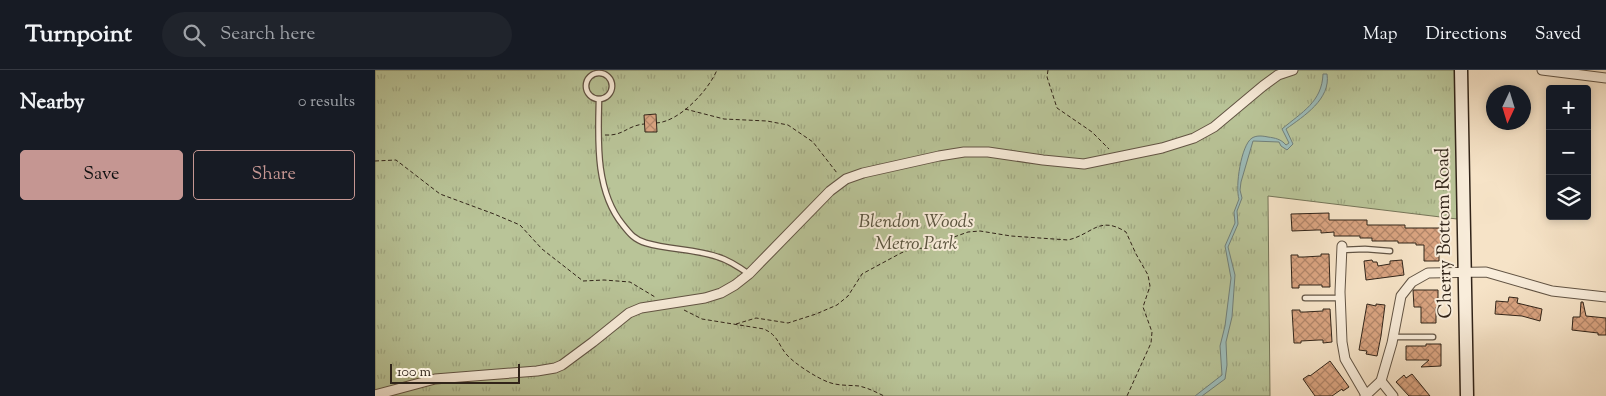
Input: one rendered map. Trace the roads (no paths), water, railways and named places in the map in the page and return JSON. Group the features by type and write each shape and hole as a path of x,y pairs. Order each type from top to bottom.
{"main road":[{"name":"Cherry Bottom Road","path":"1461,70 1467,396"}],"street":[{"path":"375,395 435,379 555,368 593,342 629,313 641,308 705,298 721,293 749,274 830,191 844,181 863,173 964,152 988,152 1084,164 1162,148 1194,138 1214,127 1270,80 1293,70"},
{"path":"1545,70 1606,78"},
{"path":"1341,248 1340,298 1342,342 1345,359 1366,396 1381,381 1401,296 1412,282 1428,273 1486,272 1552,291 1606,297"},
{"path":"1381,381 1393,396"}],"lane":[{"path":"600,72 609,76 612,88 607,96 599,99 590,95 587,83 591,75 600,72"},
{"path":"599,99 600,159 609,202 616,216 633,237 646,243 718,257 734,264 749,274"},
{"path":"1341,248 1390,251"},
{"path":"1305,298 1340,298"},
{"path":"1393,336 1433,337"}],"water":[{"path":"1323,74 1327,74 1327,83 1321,99 1286,129 1293,144 1287,150 1279,142 1253,141 1241,182 1242,198 1237,211 1238,224 1228,247 1235,275 1232,317 1226,342 1227,365 1225,379 1202,396 1195,396 1222,375 1220,346 1225,326 1231,278 1225,246 1235,223 1234,212 1239,199 1238,176 1245,149 1252,138 1258,136 1275,138 1286,145 1289,143 1282,129 1310,106 1319,92"}],"park label":[{"name":"Blendon Woods Metro Park","path":"916,233"}]}
